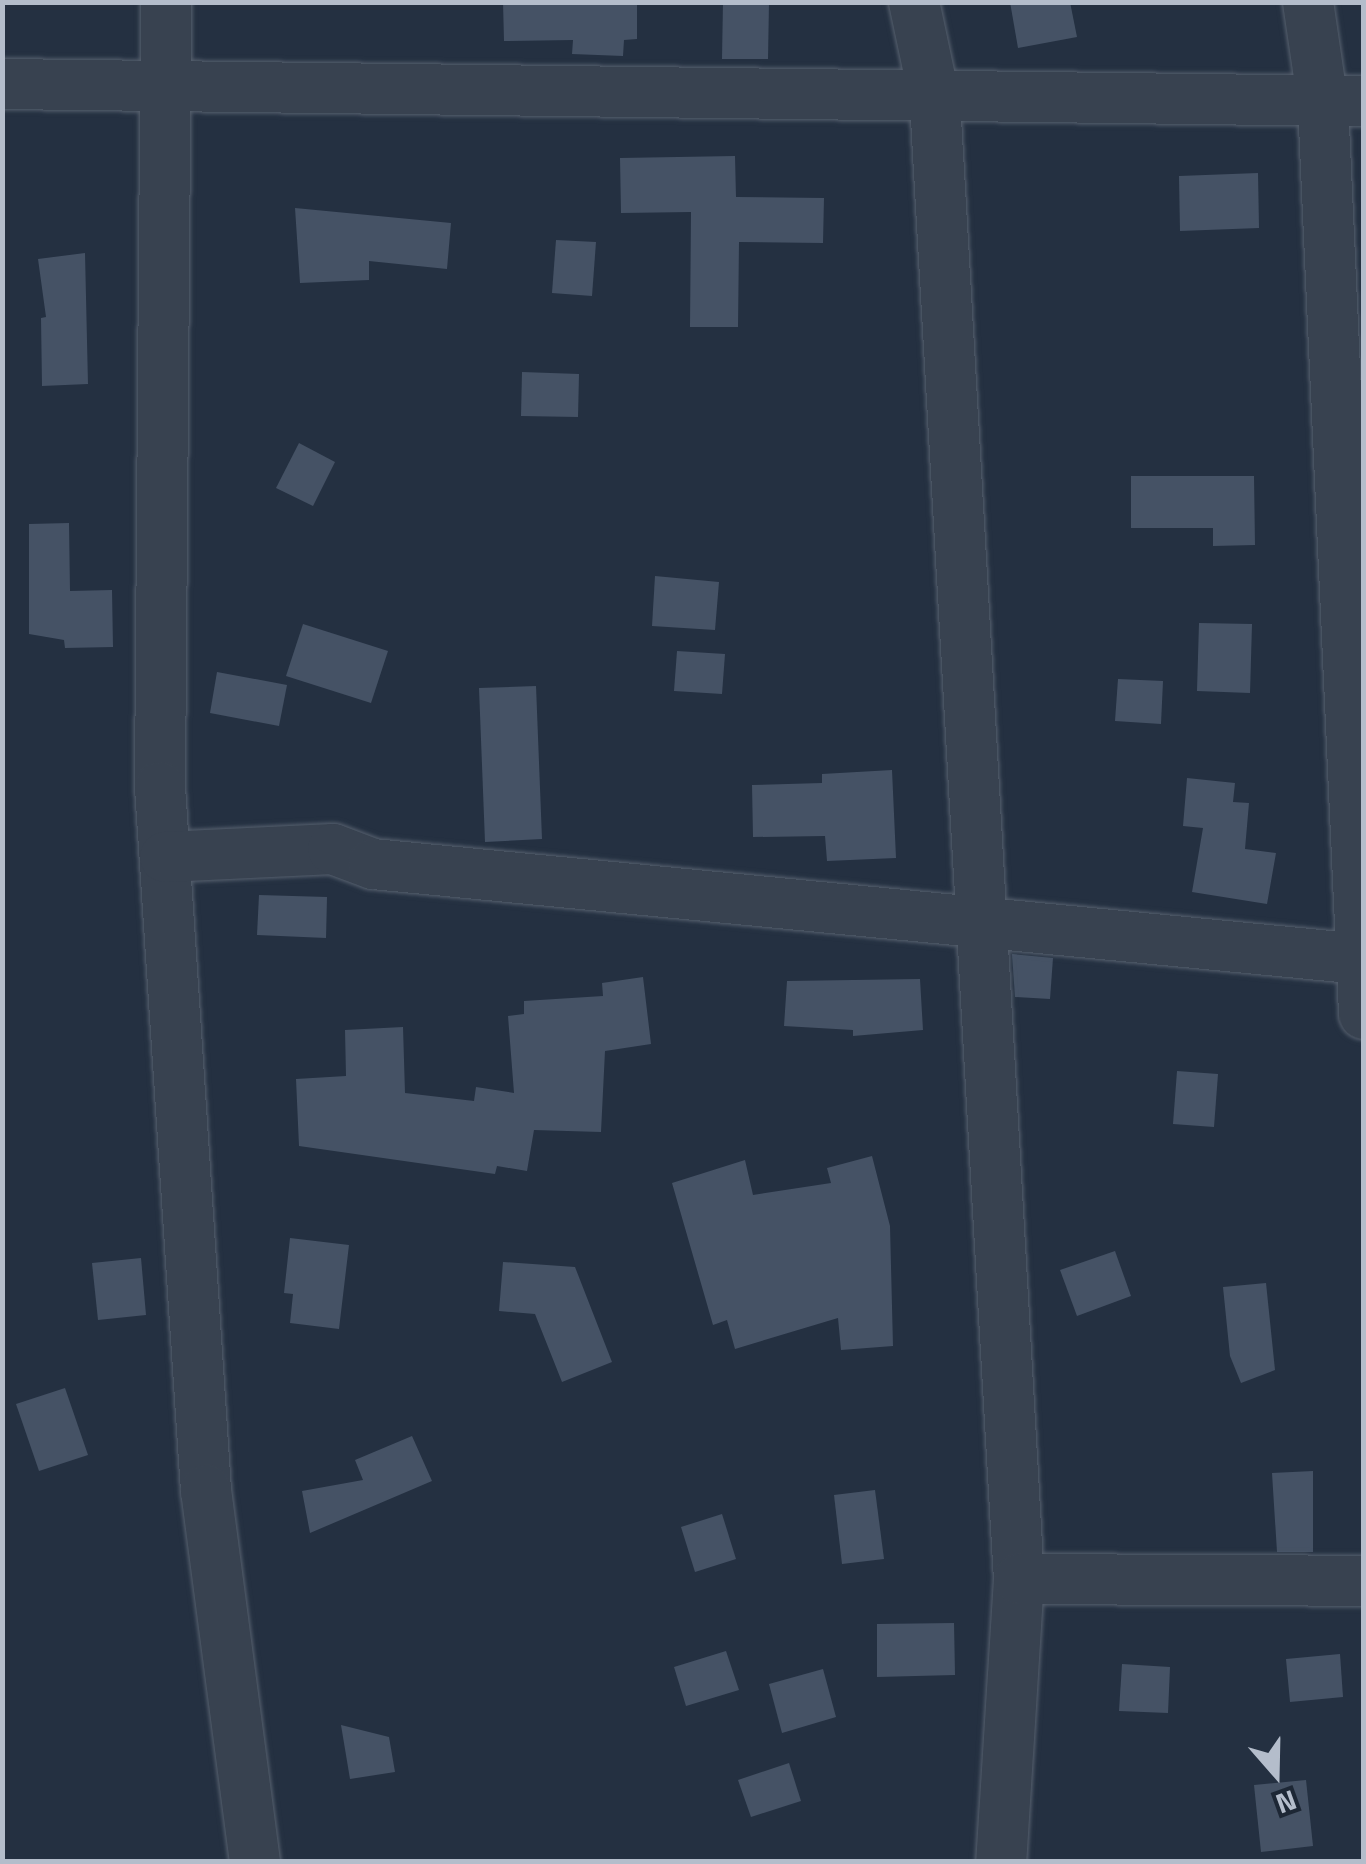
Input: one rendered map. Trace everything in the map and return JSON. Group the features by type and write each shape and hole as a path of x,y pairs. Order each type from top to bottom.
{"street":[{"path":"166,2 160,767 206,1490 255,1862"},
{"path":"914,2 936,101 1020,1579 1001,1862"},
{"path":"1308,2 1343,102 1364,1014"},
{"path":"2,84 936,101 1343,102"},
{"path":"165,858 333,849 372,864 1361,959"},
{"path":"1020,1579 1364,1581"}],"building":[{"path":"503,2 637,2 637,39 624,40 623,56 572,54 573,40 504,41"},
{"path":"723,2 769,2 768,59 722,59"},
{"path":"1010,2 1070,2 1077,37 1018,48"},
{"path":"735,156 736,197 824,198 823,243 739,242 738,327 690,327 691,212 621,213 620,158"},
{"path":"1258,173 1259,228 1180,231 1179,176"},
{"path":"295,208 451,223 447,269 369,261 369,280 300,283"},
{"path":"556,240 596,242 592,296 552,293"},
{"path":"85,253 88,384 42,386 41,318 46,317 38,259"},
{"path":"522,372 579,374 578,417 521,416"},
{"path":"299,443 335,462 313,506 276,488"},
{"path":"1131,476 1254,476 1255,545 1213,546 1213,528 1131,528"},
{"path":"69,523 70,591 112,590 113,647 65,648 64,640 29,634 29,524"},
{"path":"655,576 719,582 715,630 652,626"},
{"path":"1199,623 1252,624 1250,693 1197,691"},
{"path":"303,624 388,651 371,703 286,676"},
{"path":"677,651 725,654 722,694 674,691"},
{"path":"217,672 287,685 279,726 210,713"},
{"path":"1118,679 1163,681 1161,724 1115,721"},
{"path":"536,686 542,839 485,842 479,688"},
{"path":"892,770 896,858 827,861 825,836 753,837 752,785 822,783 822,774"},
{"path":"1187,778 1235,783 1233,802 1249,803 1245,849 1276,853 1267,904 1192,892 1203,828 1183,826"},
{"path":"259,895 327,897 326,938 257,935"},
{"path":"1012,954 1053,958 1050,999 1015,997"},
{"path":"643,977 651,1044 605,1051 601,1132 534,1130 527,1171 497,1166 495,1174 299,1146 296,1079 346,1076 345,1030 403,1027 405,1093 474,1101 476,1087 514,1093 508,1016 524,1014 524,1001 603,996 602,983"},
{"path":"920,979 923,1030 853,1036 853,1030 784,1026 787,981"},
{"path":"1177,1071 1218,1074 1214,1127 1173,1124"},
{"path":"872,1156 890,1226 893,1346 841,1350 838,1318 735,1349 727,1320 713,1325 672,1183 745,1160 753,1195 831,1183 827,1168"},
{"path":"290,1238 349,1245 339,1329 290,1323 293,1294 284,1293"},
{"path":"1115,1251 1131,1296 1077,1316 1060,1270"},
{"path":"141,1258 146,1315 98,1320 92,1263"},
{"path":"503,1262 575,1267 612,1362 562,1382 535,1314 499,1311"},
{"path":"1266,1283 1275,1370 1241,1383 1230,1356 1223,1287"},
{"path":"65,1388 88,1455 39,1471 16,1404"},
{"path":"412,1436 432,1481 310,1533 302,1491 363,1480 355,1460"},
{"path":"1313,1471 1313,1552 1277,1552 1272,1473"},
{"path":"875,1490 884,1559 842,1564 834,1495"},
{"path":"722,1514 736,1559 695,1572 681,1527"},
{"path":"954,1623 955,1675 877,1677 877,1624"},
{"path":"726,1651 739,1690 686,1706 674,1667"},
{"path":"1340,1654 1343,1697 1290,1702 1286,1659"},
{"path":"1122,1664 1170,1667 1168,1713 1119,1711"},
{"path":"823,1669 836,1717 782,1733 769,1684"},
{"path":"341,1725 389,1737 395,1772 350,1779"},
{"path":"789,1763 801,1801 751,1817 738,1780"},
{"path":"1306,1780 1313,1846 1261,1852 1254,1785"}]}
